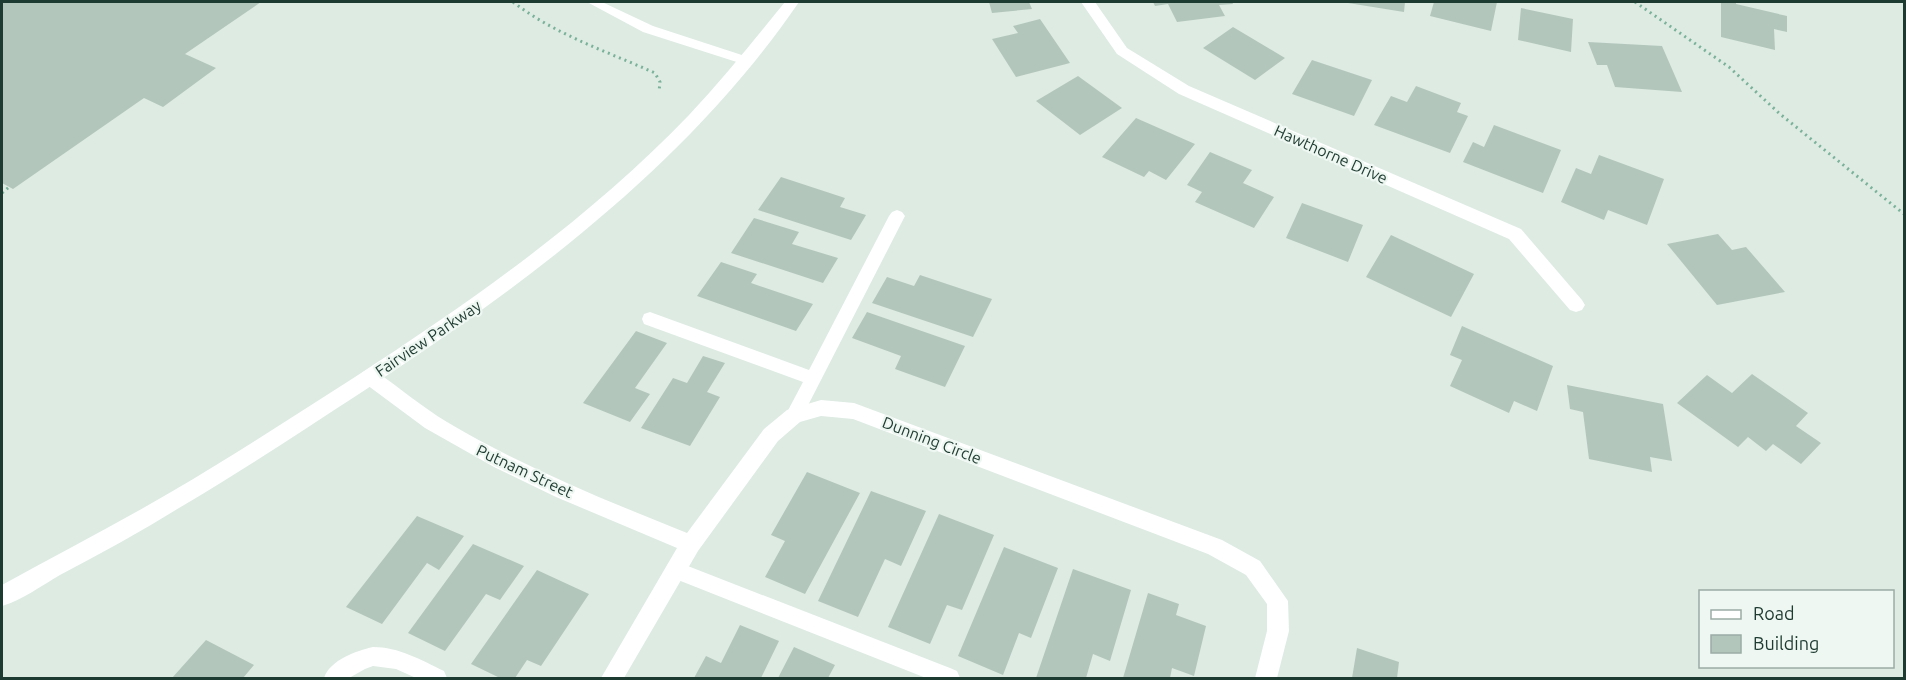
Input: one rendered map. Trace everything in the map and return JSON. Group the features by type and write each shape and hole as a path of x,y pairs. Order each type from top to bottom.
{"street":[{"name":"Fairview Parkway","path":"2,596 177,499 370,377 468,312 542,257 617,193 689,125 746,61 792,2"},
{"name":"Hawthorne Drive","path":"1088,2 1122,51 1184,90 1515,234 1576,305"},
{"name":"Putnam Street","path":"370,377 438,426 489,456 629,519 691,544"},
{"name":"Dunning Circle","path":"612,678 691,544 771,435 794,416 821,408 854,411 1215,547 1253,568 1277,601 1278,631 1266,678"}],"lane":[{"path":"592,2 648,29 746,61"},
{"path":"794,416 897,216"},
{"path":"650,319 814,379"},
{"path":"675,570 950,678"},
{"path":"334,678 358,659 386,655 437,678"}],"path":[{"path":"513,2 545,24 575,40 655,73 660,82 659,92"},
{"path":"1635,2 1729,67 1780,114 1905,214"},
{"path":"2,193 9,188"}],"building":[{"path":"2,2 261,2 185,54 216,68 163,107 144,98 13,189 2,183"},
{"path":"989,2 1029,2 1032,9 992,13"},
{"path":"1153,2 1232,2 1233,4 1219,5 1225,16 1177,22 1168,4 1155,6"},
{"path":"1348,2 1405,2 1404,12"},
{"path":"1434,2 1497,2 1491,31 1430,16"},
{"path":"1721,2 1736,2 1736,4 1787,16 1787,32 1774,29 1775,50 1721,37"},
{"path":"1521,8 1573,19 1571,52 1518,40"},
{"path":"1040,19 1070,63 1016,77 992,39 1018,33 1013,26"},
{"path":"1233,27 1285,58 1255,80 1203,48"},
{"path":"1588,42 1662,46 1682,92 1615,87 1607,65 1597,65"},
{"path":"1312,60 1372,80 1354,116 1292,94"},
{"path":"1078,76 1122,108 1080,135 1036,101"},
{"path":"1416,86 1461,103 1457,112 1468,116 1450,153 1374,125 1391,96 1407,102"},
{"path":"1136,118 1195,144 1166,180 1149,171 1144,177 1102,157"},
{"path":"1494,125 1561,150 1543,193 1463,162 1473,142 1484,147"},
{"path":"1210,152 1252,170 1243,183 1274,197 1254,228 1195,202 1202,192 1187,185"},
{"path":"1599,155 1664,179 1647,225 1608,210 1604,220 1561,202 1576,168 1591,174"},
{"path":"781,177 845,198 840,207 866,215 851,240 758,210"},
{"path":"1302,203 1363,225 1348,262 1286,238"},
{"path":"754,218 799,232 792,244 838,258 823,283 731,253"},
{"path":"1718,234 1732,250 1746,247 1785,292 1717,305 1667,244"},
{"path":"1391,235 1474,274 1451,317 1366,277"},
{"path":"721,262 757,274 751,283 813,304 796,331 697,296"},
{"path":"920,275 992,299 973,337 872,303 887,277 914,286"},
{"path":"867,312 965,346 945,387 895,369 901,356 852,338"},
{"path":"1462,326 1553,366 1537,411 1514,401 1509,413 1450,386 1462,360 1450,355"},
{"path":"636,331 667,343 635,388 650,394 630,422 583,403"},
{"path":"703,356 725,363 707,392 720,397 690,446 641,428 673,378 687,383"},
{"path":"1752,374 1808,413 1796,426 1821,443 1801,464 1773,444 1766,451 1748,437 1738,447 1677,403 1707,375 1732,393"},
{"path":"1567,385 1663,404 1672,461 1650,457 1652,472 1589,459 1583,412 1570,409"},
{"path":"807,472 860,493 805,594 765,577 785,541 771,535"},
{"path":"871,491 926,511 901,566 885,559 858,617 818,601"},
{"path":"939,514 994,535 962,610 947,605 930,644 888,627"},
{"path":"417,516 464,536 439,570 427,563 382,624 346,607"},
{"path":"473,544 524,566 500,600 486,594 445,651 408,633"},
{"path":"1004,547 1058,568 1031,638 1019,633 1003,675 958,656"},
{"path":"1073,569 1131,590 1110,661 1093,654 1086,678 1036,678"},
{"path":"537,570 589,594 541,666 527,660 515,678 500,678 471,664"},
{"path":"1148,593 1179,604 1176,615 1206,626 1194,676 1172,668 1170,678 1123,678"},
{"path":"740,625 779,641 761,678 694,678 706,656 721,663"},
{"path":"206,640 254,665 243,678 172,678"},
{"path":"794,647 835,665 828,678 778,678"},
{"path":"1357,648 1399,662 1397,678 1352,678"}]}
